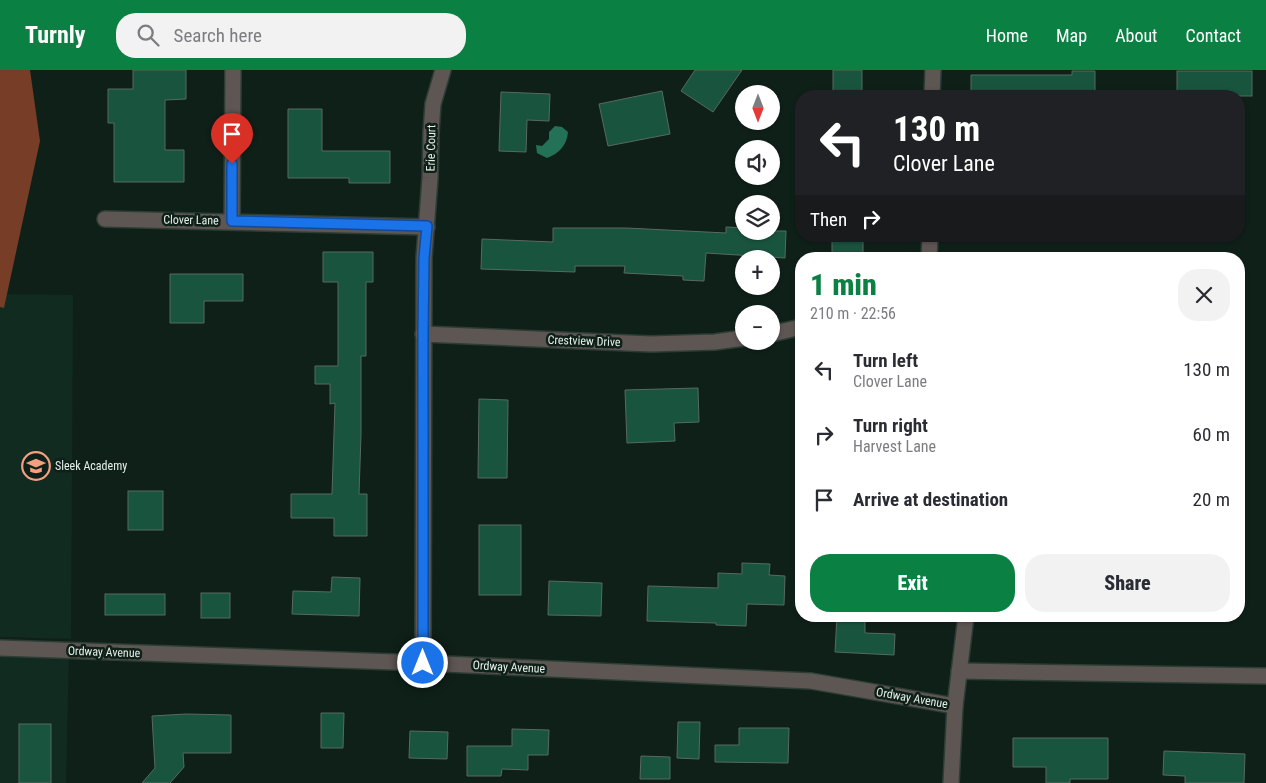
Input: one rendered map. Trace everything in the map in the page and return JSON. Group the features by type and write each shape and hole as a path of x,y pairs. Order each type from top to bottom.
{"street":[{"path":"232,221 233,70"},
{"name":"Erie Court","path":"423,663 424,258 433,104 435,91 443,70"},
{"path":"932,70 932,90"},
{"name":"Clover Lane","path":"105,219 427,226"},
{"path":"780,332 795,328"},
{"name":"Crestview Drive","path":"423,334 651,344 715,342 735,339"},
{"path":"951,783 955,706 965,622"},
{"name":"Ordway Avenue","path":"0,648 423,663 811,681 955,706"},
{"path":"959,671 1266,676"}],"shaded area":[{"path":"0,70 30,70 40,141 4,308 0,307"},
{"path":"555,126 562,127 568,132 566,141 561,149 547,158 537,153 536,145 542,146 549,139 549,132"},
{"name":"Sleek Academy","path":"0,294 73,295 71,639 0,637"},
{"path":"0,648 69,651 66,783 0,783"}],"building":[{"path":"133,70 186,70 186,99 165,100 165,150 184,150 184,182 114,182 114,123 108,123 108,89 133,89"},
{"path":"695,70 742,70 713,112 681,91"},
{"path":"833,70 862,70 862,90 833,90"},
{"path":"1072,71 1095,71 1095,90 971,90 971,75 1072,75"},
{"path":"1177,71 1252,71 1252,96 1245,96 1245,90 1177,90"},
{"path":"662,91 670,134 608,146 599,104"},
{"path":"501,92 550,94 549,121 527,120 526,152 499,151"},
{"path":"288,109 322,109 322,151 390,151 390,183 349,183 349,178 288,178"},
{"path":"726,227 735,228 735,240 780,240 780,231 786,231 785,258 780,258 780,250 735,250 735,255 706,253 704,281 683,280 683,276 624,273 625,266 575,266 575,272 481,269 482,239 553,242 553,228 627,228 726,233"},
{"path":"832,242 863,242 863,252 832,252"},
{"path":"323,252 373,252 373,282 366,282 366,356 361,356 359,494 367,494 367,536 334,536 334,518 291,518 291,494 332,494 335,403 330,404 330,384 315,384 315,366 338,366 338,282 323,282"},
{"path":"170,274 243,274 243,301 204,301 204,323 170,323"},
{"path":"698,388 699,422 674,423 675,441 627,443 625,390"},
{"path":"479,399 508,400 507,478 478,478"},
{"path":"128,491 163,491 163,530 128,530"},
{"path":"479,525 521,525 521,595 479,595"},
{"path":"742,563 770,564 769,575 785,576 784,605 747,604 746,626 647,621 648,586 718,588 718,573 742,574"},
{"path":"332,577 360,578 359,616 292,614 293,591 331,592"},
{"path":"549,581 602,583 601,616 548,615"},
{"path":"201,593 230,593 230,618 201,618"},
{"path":"105,594 165,594 165,615 105,615"},
{"path":"837,622 865,622 865,633 895,634 894,655 835,652"},
{"path":"321,713 344,713 343,748 321,748"},
{"path":"186,714 231,715 231,753 183,753 184,767 170,783 142,783 155,768 152,716"},
{"path":"678,722 700,722 699,759 677,758"},
{"path":"19,724 51,724 51,783 19,783"},
{"path":"739,728 789,728 788,763 715,762 715,745 739,745"},
{"path":"512,729 549,730 548,755 528,755 528,770 502,769 501,776 467,776 467,746 512,746"},
{"path":"410,731 448,732 447,759 409,758"},
{"path":"1013,738 1108,738 1108,779 1070,779 1070,783 1046,783 1046,767 1013,767"},
{"path":"1164,751 1245,754 1244,783 1185,783 1185,776 1163,775"},
{"path":"641,756 670,757 670,779 640,779"}],"place":[{"name":"Sleek Academy","path":"36,466"}],"route":[{"path":"232,164 232,221 427,226 424,258 423,334 423,663"}]}
